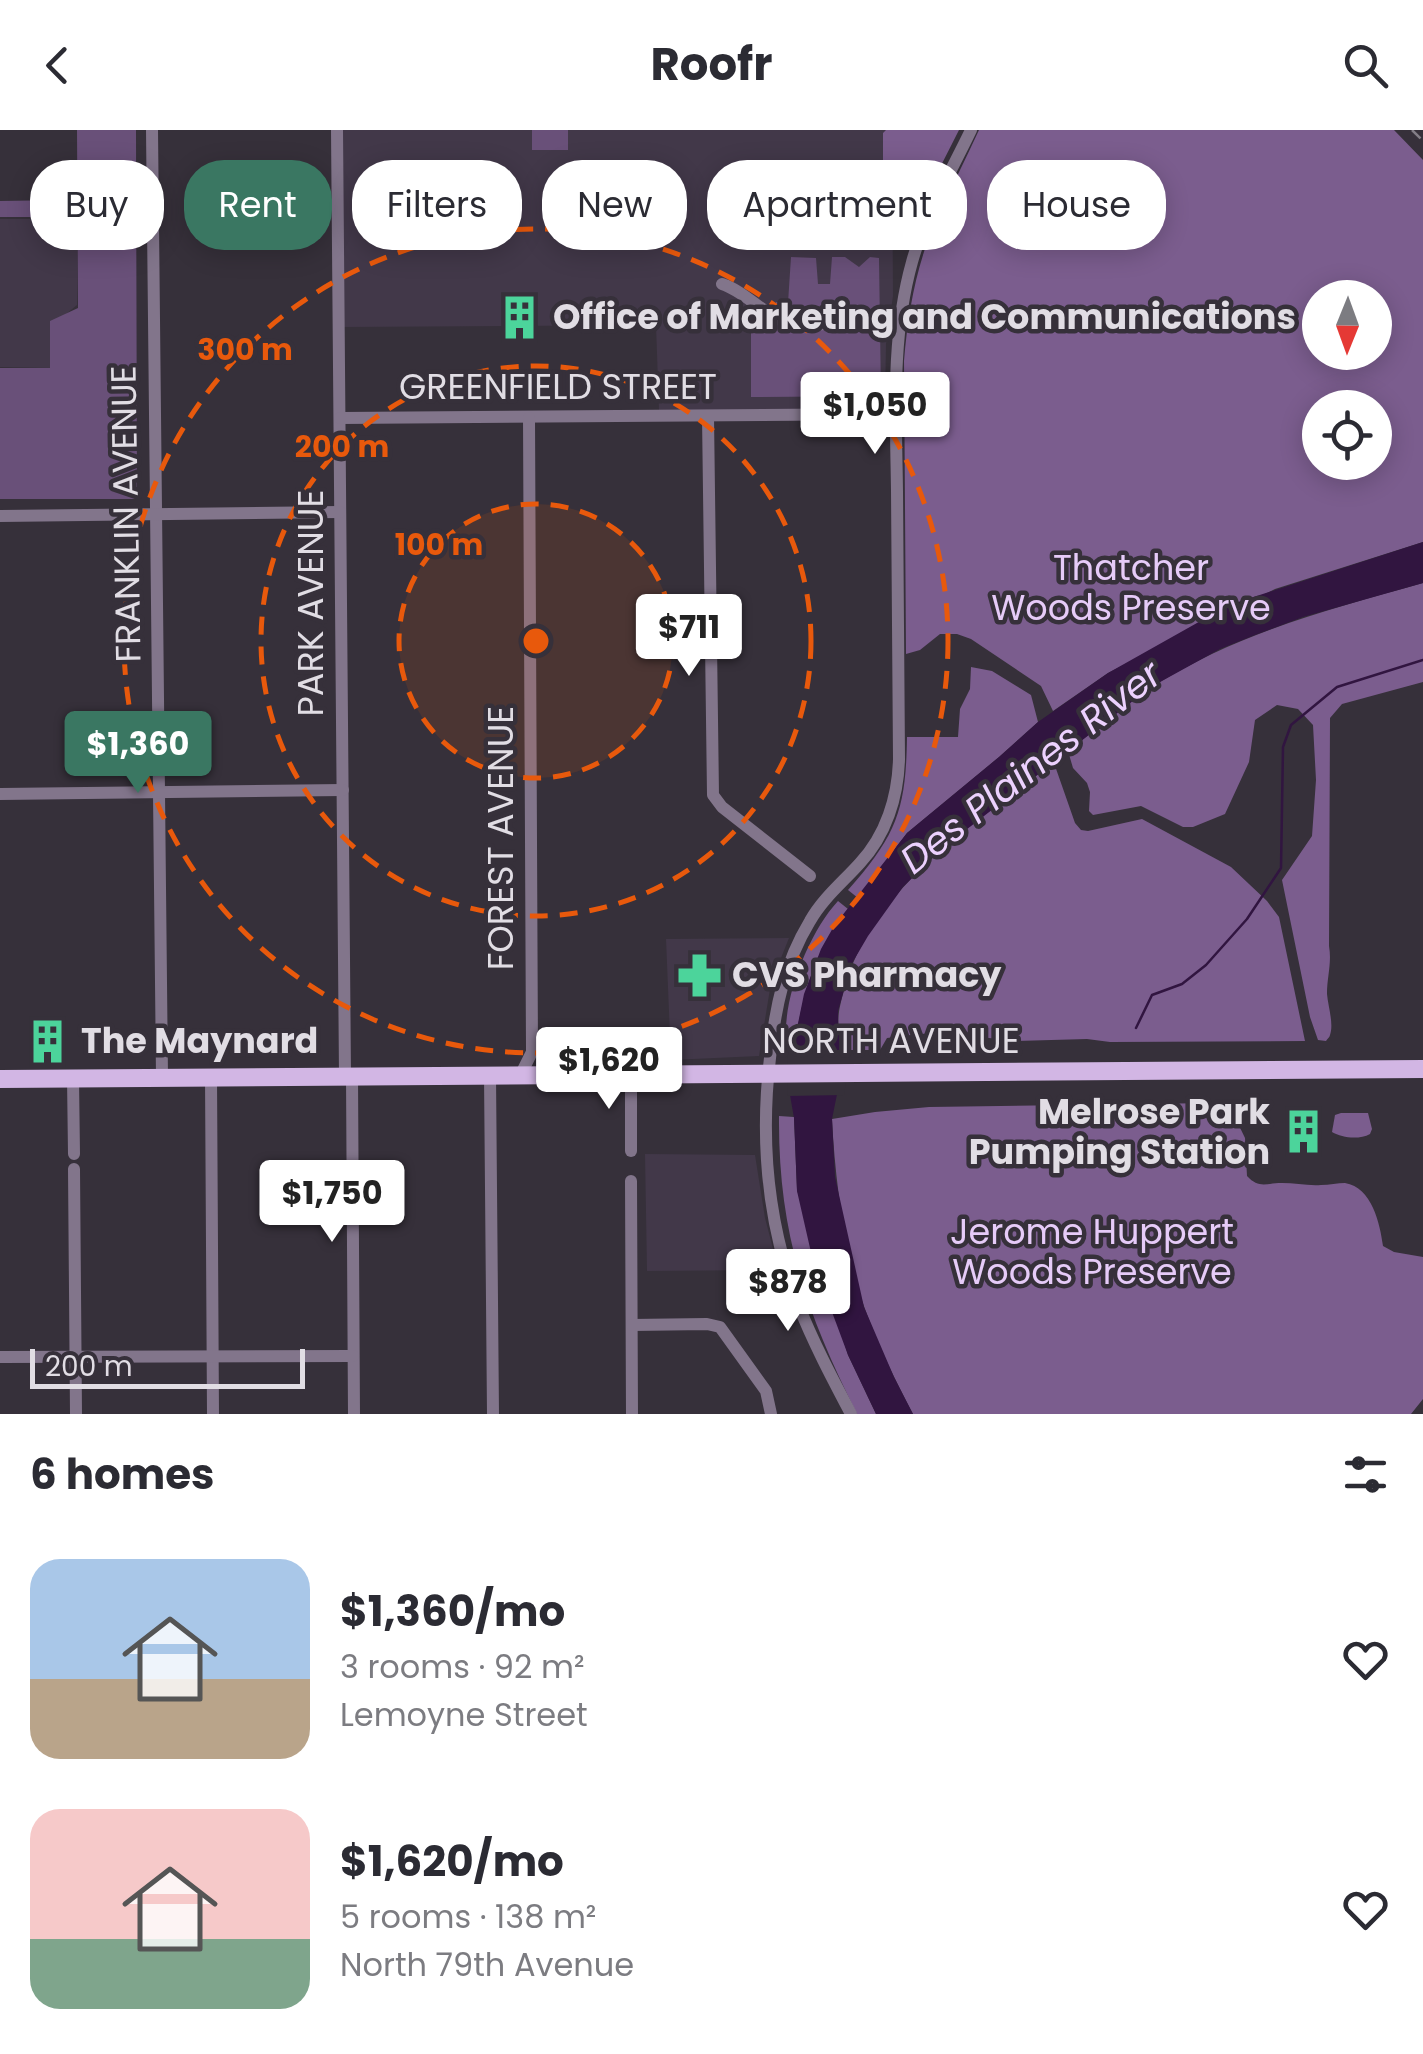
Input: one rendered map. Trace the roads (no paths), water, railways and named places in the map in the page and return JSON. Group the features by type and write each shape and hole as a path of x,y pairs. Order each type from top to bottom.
{"main road":[{"name":"NORTH AVENUE","path":"0,1078 1423,1069"}],"street":[{"name":"FRANKLIN AVENUE","path":"152,130 162,1077"},
{"name":"PARK AVENUE","path":"337,130 354,1414"},
{"path":"851,1414 804,1319 783,1259 770,1195 765,1150 778,1074 777,1003 798,943 824,901 870,851 894,801 899,759 896,360 900,318 918,241 971,130"},
{"path":"722,284 760,310 804,327 820,327 847,318 900,318"},
{"name":"GREENFIELD STREET","path":"340,418 896,414"},
{"path":"708,416 713,795 810,876"},
{"name":"FOREST AVENUE","path":"521,1074 532,1052 529,418"},
{"path":"0,516 340,512"},
{"path":"0,794 343,790"},
{"path":"630,1074 630,1151"},
{"path":"490,1075 493,1414"},
{"path":"211,1077 213,1414"},
{"path":"73,1078 76,1414"},
{"path":"631,1182 632,1414"},
{"path":"632,1326 720,1327 766,1391 771,1414"},
{"path":"0,1358 353,1356"}],"water":[{"name":"Des Plaines River","path":"1423,542 1423,583 1303,617 1255,635 1220,649 1151,687 940,850 903,887 868,936 851,965 838,1011 838,1032 846,1050 832,1119 835,1177 864,1307 913,1414 876,1414 832,1312 810,1248 797,1191 790,1095 793,1048 804,994 834,926 907,833 1038,722 1108,673 1229,605"}],"waterway":[{"path":"1136,1028 1152,995 1182,984 1206,965 1247,919 1281,868 1283,747 1291,725 1337,687 1423,660"}],"railway":[{"path":"1412,130 1423,141"}],"place":[{"name":"Office of Marketing and Communications","path":"520,317"},
{"name":"CVS Pharmacy","path":"699,975"},
{"name":"The Maynard","path":"48,1041"},
{"name":"Melrose Park Pumping Station","path":"1303,1132"}],"park label":[{"name":"Thatcher Woods Preserve","path":"1131,588"},
{"name":"Jerome Huppert Woods Preserve","path":"1092,1252"}]}
